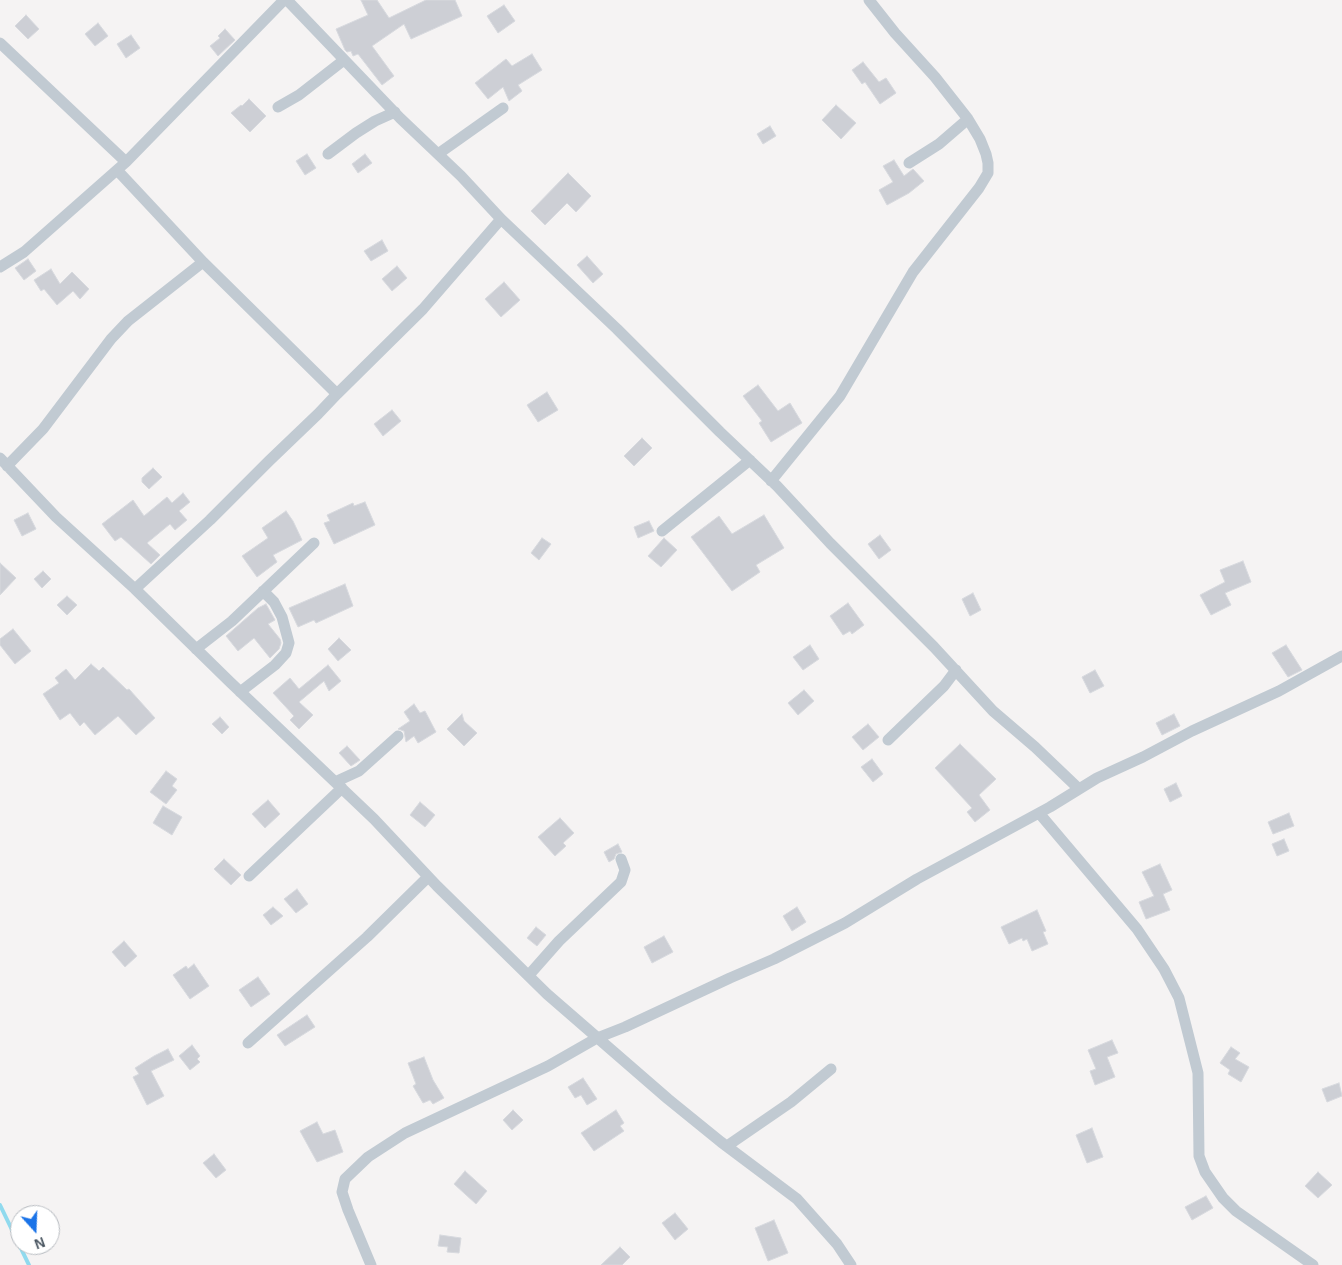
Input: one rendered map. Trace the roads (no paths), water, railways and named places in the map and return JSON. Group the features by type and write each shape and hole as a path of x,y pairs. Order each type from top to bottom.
{"street":[{"path":"0,267 24,252 126,162 286,0 501,219 618,329 771,481 830,543 934,646 993,711 1079,789"},
{"path":"771,481 840,396 913,272 979,188 988,173 986,154 980,139 968,119 935,76 895,34 869,0"},
{"path":"0,43 126,162"},
{"path":"278,107 300,95 344,60"},
{"path":"438,154 502,108"},
{"path":"328,154 375,121 395,112"},
{"path":"909,163 938,144 968,119"},
{"path":"117,170 203,262 337,394"},
{"path":"135,589 210,520 423,309 501,219"},
{"path":"203,262 128,321 111,339 42,429 4,462 56,517 135,589 374,819 428,877 529,975 597,1038 727,1146 797,1199 836,1244 851,1265"},
{"path":"662,531 750,460"},
{"path":"196,649 232,621 314,543"},
{"path":"240,692 275,666 286,653 289,644 282,617 274,602 264,591"},
{"path":"371,1265 342,1192 345,1180 368,1157 405,1133 548,1066 597,1038 774,959 845,923 917,879 1039,813 1097,778 1279,691 1342,656"},
{"path":"888,740 944,686 956,670"},
{"path":"249,876 338,785 366,766 398,736"},
{"path":"1039,813 1137,929 1164,969 1179,998 1198,1073 1200,1156 1205,1172 1223,1198 1236,1211 1313,1265"},
{"path":"529,975 559,941 621,882 625,870 621,859"},
{"path":"248,1043 366,937 428,877"},
{"path":"727,1146 791,1102 831,1069"}],"waterway":[{"path":"0,1205 29,1265"}]}
